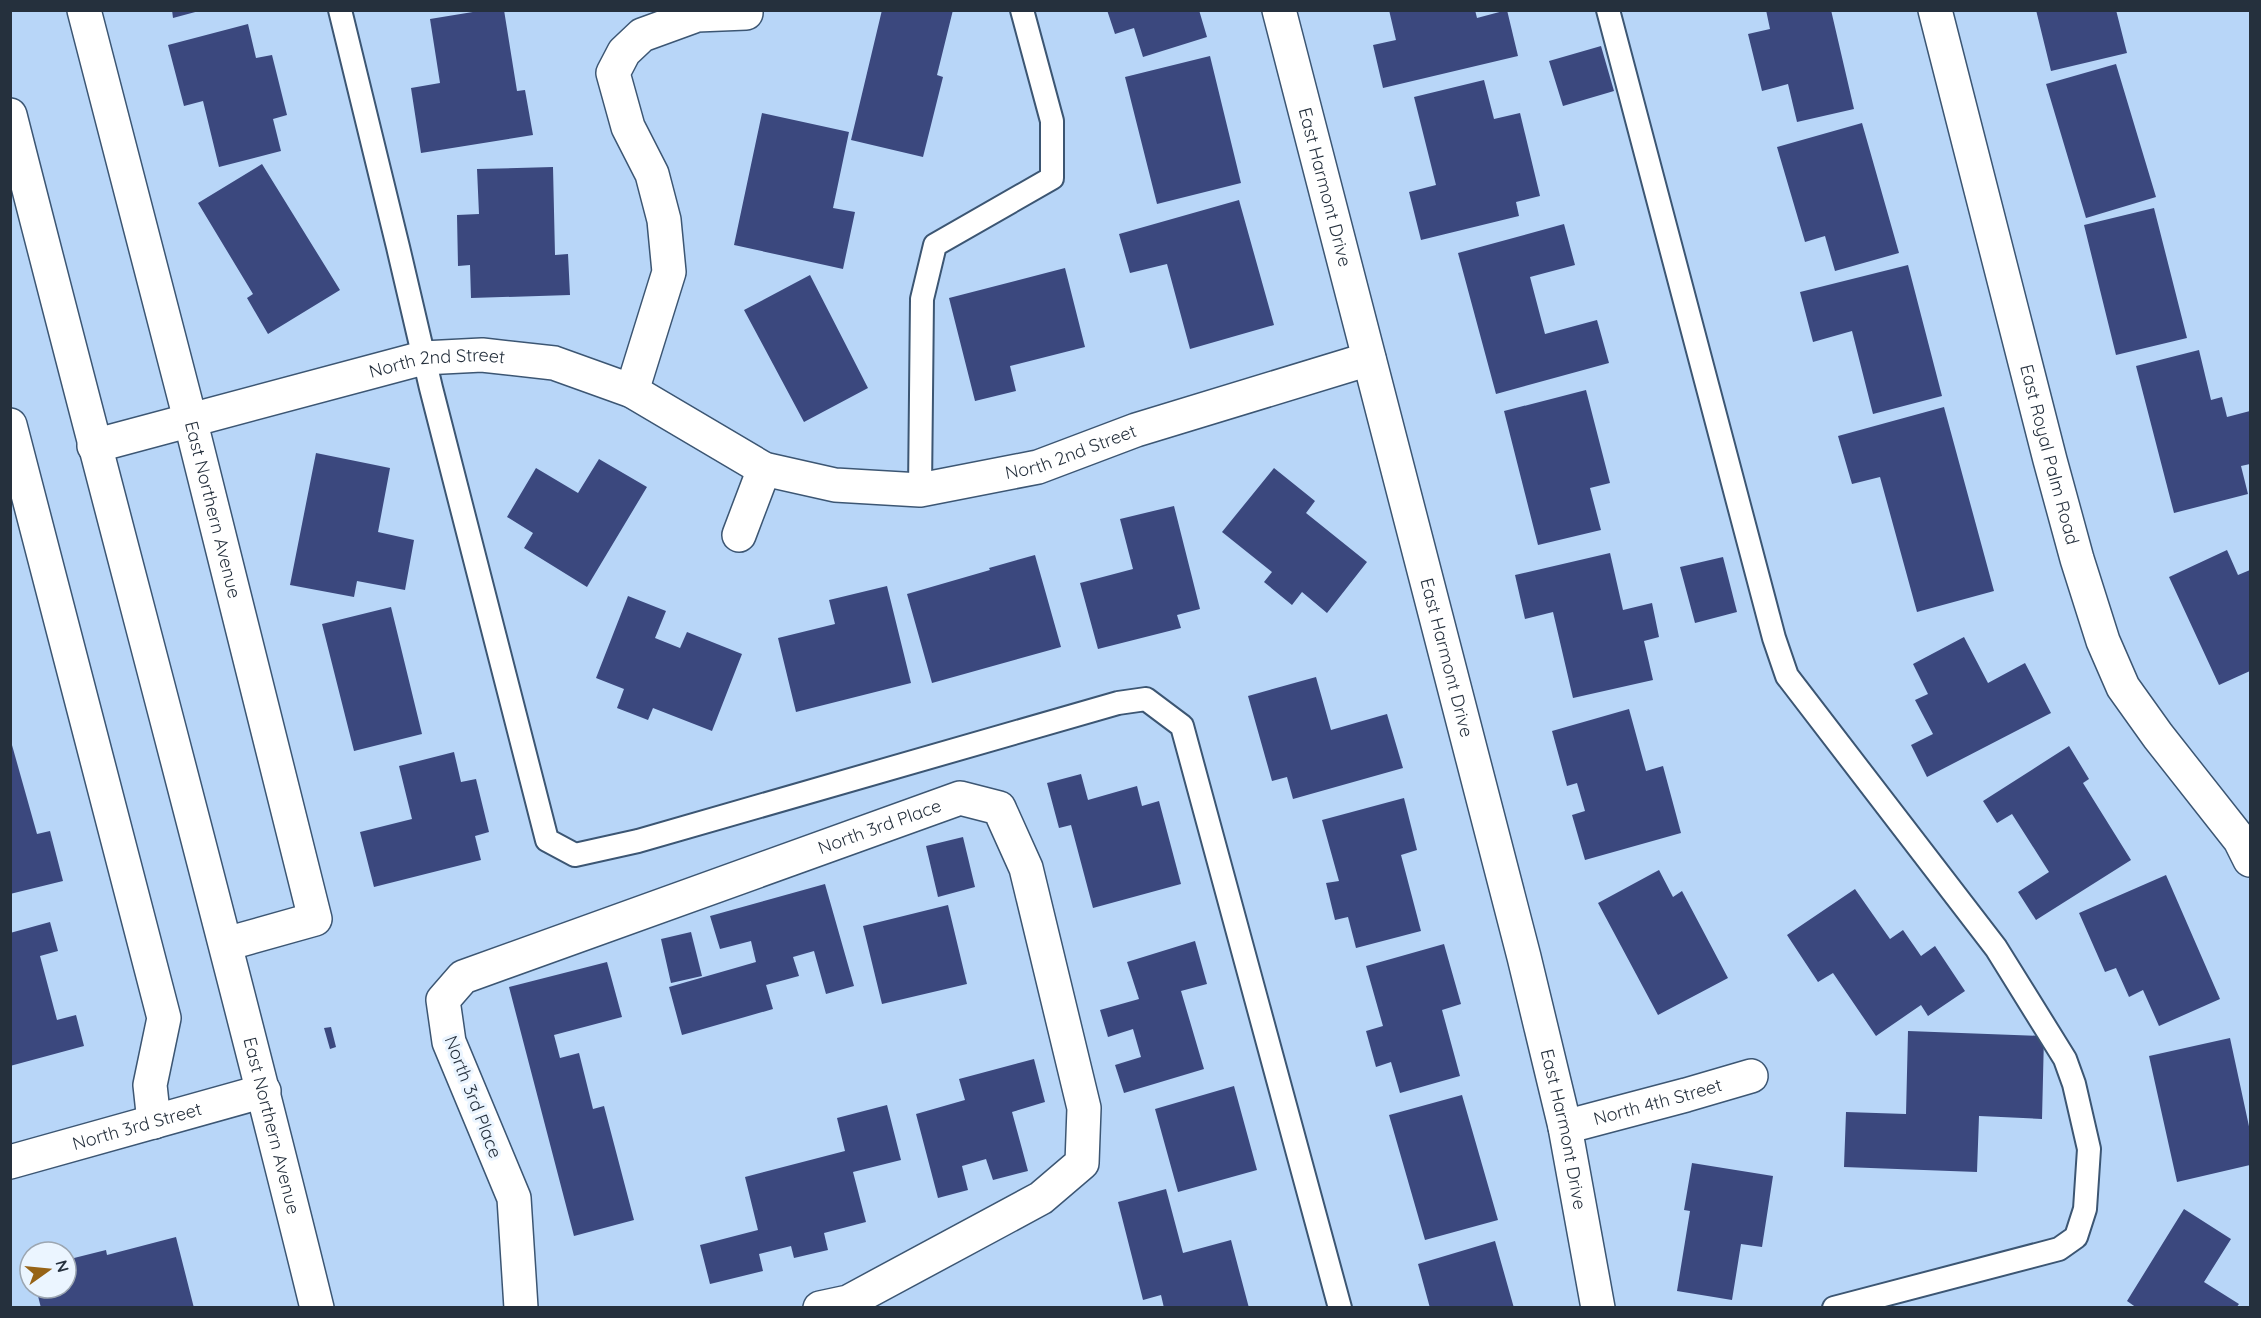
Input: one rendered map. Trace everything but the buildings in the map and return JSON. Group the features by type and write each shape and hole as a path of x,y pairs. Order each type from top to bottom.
{"street":[{"name":"East Northern Avenue","path":"84,10 190,419 315,919 226,944"},
{"name":"East Harmont Drive","path":"1279,10 1524,957 1565,1127 1598,1308"},
{"name":"East Royal Palm Road","path":"1935,10 2050,460 2077,559 2103,641 2123,687 2158,736 2240,840 2250,860"},
{"path":"632,391 669,273 664,220 652,174 628,127 613,73 624,51 642,35 697,15 746,13"},
{"name":"East Northern Avenue","path":"10,115 94,446 264,1091 317,1308"},
{"name":"North 2nd Street","path":"94,446 423,358 482,355 554,363 632,391 764,469 835,485 920,490 1038,467 1136,430 1369,359"},
{"path":"10,425 164,1018 150,1085 154,1122"},
{"path":"739,535 764,469"},
{"name":"North 3rd Place","path":"521,1308 514,1198 448,1042 443,1000 464,977 960,798 999,807 1026,868 1084,1108 1082,1163 1041,1198 848,1302 820,1308"},
{"name":"North 4th Street","path":"1565,1127 1751,1076"},
{"name":"North 3rd Street","path":"10,1162 264,1091"}],"lane":[{"path":"340,10 396,236 423,358 547,840 575,855 638,841 1118,703 1146,699 1182,726 1340,1308"},
{"path":"920,490 922,299 935,245 1052,178 1052,121 1022,10"},
{"path":"1608,10 1774,638 1787,676 1996,948 2065,1059 2074,1084 2089,1149 2085,1209 2076,1237 2059,1249 1834,1308"}]}
